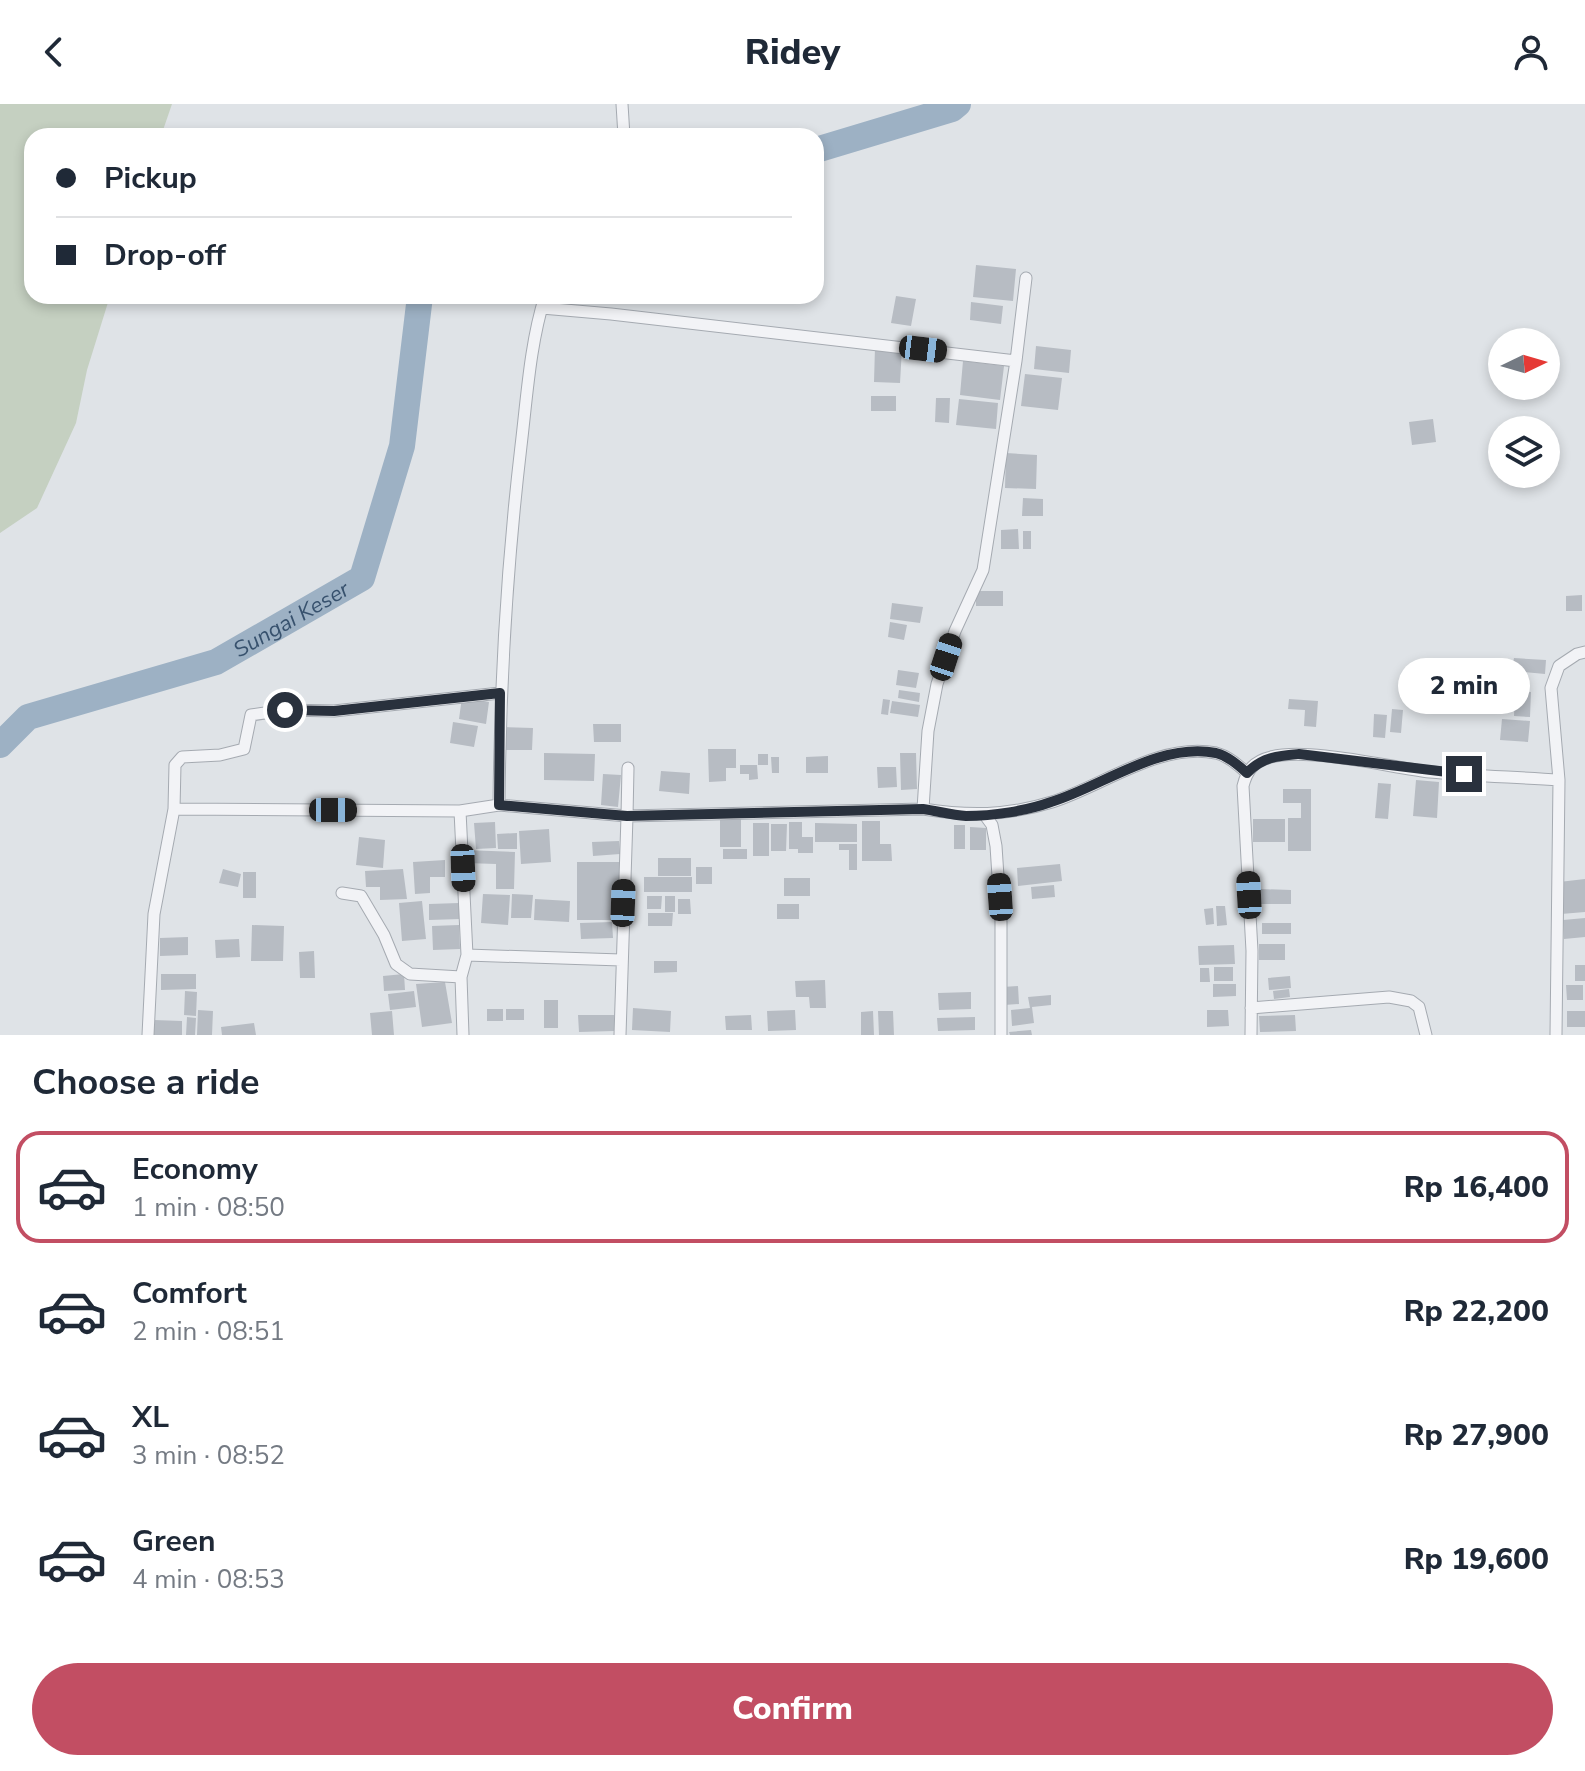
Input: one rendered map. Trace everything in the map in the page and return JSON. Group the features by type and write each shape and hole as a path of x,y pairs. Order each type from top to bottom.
{"street":[{"path":"622,105 623,128"},
{"path":"923,809 928,731 937,684 955,631 983,570 1026,278"},
{"path":"499,805 500,693 517,481 531,363 543,304"},
{"path":"542,308 1016,361"},
{"path":"1556,1035 1559,780 1551,688 1559,666 1585,652"},
{"path":"148,1035 154,914 174,809 175,765 182,757 220,755 244,749 251,715 285,710 334,711 500,693"},
{"path":"174,809 460,811 499,805 627,816 923,809 965,816 1050,803 1169,755 1217,753 1247,773"},
{"path":"1251,1035 1252,951 1243,786 1247,773 1257,762 1272,756 1299,754 1432,772 1559,780"},
{"path":"620,1035 628,768"},
{"path":"460,811 467,955 461,977 463,1035"},
{"path":"984,814 992,825 997,862 1001,922 1001,1035"},
{"path":"342,893 361,896 384,935 396,964 410,974 461,977"},
{"path":"467,955 621,960"},
{"path":"1251,1008 1402,998 1419,1007 1426,1035"}],"green space":[{"path":"0,104 172,104 164,128 24,128 24,304 108,304 87,370 76,423 37,508 0,533"}],"building":[{"path":"976,265 1016,269 1013,301 973,297"},
{"path":"896,296 916,299 911,326 891,323"},
{"path":"971,302 1003,306 1001,324 970,320"},
{"path":"1036,346 1071,350 1069,373 1034,369"},
{"path":"875,347 902,348 900,383 874,382"},
{"path":"963,361 1004,366 1000,400 960,395"},
{"path":"1025,374 1062,378 1058,410 1021,406"},
{"path":"871,396 896,396 896,411 871,411"},
{"path":"936,398 950,398 949,423 935,422"},
{"path":"959,399 998,403 996,429 956,425"},
{"path":"1433,419 1436,442 1412,445 1409,422"},
{"path":"1006,453 1037,455 1036,489 1005,488"},
{"path":"1023,498 1043,499 1043,516 1022,516"},
{"path":"1018,529 1019,549 1001,549 1001,530"},
{"path":"1023,531 1031,531 1031,549 1023,549"},
{"path":"976,591 1003,591 1003,606 976,606"},
{"path":"1582,595 1582,611 1566,611 1566,596"},
{"path":"892,603 923,607 920,623 890,619"},
{"path":"890,622 907,625 904,640 888,637"},
{"path":"1514,658 1546,660 1545,674 1514,671 1512,701 1492,700 1495,662 1513,663"},
{"path":"898,670 919,673 916,688 896,685"},
{"path":"899,690 920,693 919,702 898,698"},
{"path":"1515,691 1531,692 1530,717 1514,716"},
{"path":"462,697 489,702 486,724 459,719"},
{"path":"883,699 890,700 888,715 881,714"},
{"path":"1289,699 1318,701 1316,727 1304,726 1305,710 1288,709"},
{"path":"892,701 920,705 918,717 890,713"},
{"path":"1392,709 1403,710 1401,733 1390,732"},
{"path":"1374,714 1387,715 1385,738 1373,737"},
{"path":"1502,719 1530,721 1528,742 1500,740"},
{"path":"453,722 478,726 474,747 450,743"},
{"path":"593,724 621,724 621,742 594,742"},
{"path":"502,727 533,728 532,750 501,750"},
{"path":"708,749 736,749 736,768 726,768 726,781 709,782"},
{"path":"544,753 595,754 594,781 544,780"},
{"path":"900,753 916,753 917,789 901,790"},
{"path":"758,754 768,754 768,765 758,765"},
{"path":"828,756 828,773 806,773 806,757"},
{"path":"771,757 779,757 779,773 772,773"},
{"path":"740,765 757,765 758,779 749,780 749,774 740,774"},
{"path":"877,767 896,767 897,787 878,788"},
{"path":"661,771 690,773 689,794 659,791"},
{"path":"603,774 621,775 618,807 601,805"},
{"path":"1416,780 1439,782 1437,818 1413,816"},
{"path":"1378,783 1391,784 1388,819 1375,818"},
{"path":"1283,789 1311,789 1311,851 1288,851 1288,818 1301,818 1301,803 1283,803"},
{"path":"720,814 741,814 741,847 720,847"},
{"path":"1253,819 1285,819 1285,842 1253,842"},
{"path":"862,821 880,821 880,844 891,844 892,861 862,861"},
{"path":"495,822 496,848 476,849 474,823"},
{"path":"789,822 802,822 802,837 813,837 813,853 798,853 798,849 789,849"},
{"path":"753,823 769,823 769,856 753,856"},
{"path":"815,823 857,824 857,842 815,842"},
{"path":"771,824 787,824 786,851 771,851"},
{"path":"954,825 965,825 965,849 954,849"},
{"path":"970,827 986,828 986,850 970,850"},
{"path":"549,829 551,862 521,864 519,831"},
{"path":"517,833 517,849 498,849 497,834"},
{"path":"359,837 385,840 383,868 356,865"},
{"path":"619,841 620,854 593,856 592,842"},
{"path":"839,844 857,844 857,870 849,870 849,850 839,850"},
{"path":"723,849 747,849 747,859 723,859"},
{"path":"466,850 515,852 514,889 496,889 496,864 466,863"},
{"path":"658,858 691,858 691,876 658,876"},
{"path":"445,860 445,877 430,877 430,893 415,894 413,862"},
{"path":"577,862 619,862 619,920 577,920"},
{"path":"1060,864 1062,881 1018,886 1017,868"},
{"path":"696,867 712,867 712,884 696,884"},
{"path":"223,869 241,874 238,887 219,883"},
{"path":"403,869 407,899 380,900 380,887 366,887 365,871"},
{"path":"243,872 256,872 256,898 243,898"},
{"path":"644,877 692,877 692,892 644,892"},
{"path":"784,878 810,878 810,896 784,896"},
{"path":"1585,879 1585,912 1561,914 1559,882"},
{"path":"1054,885 1055,897 1032,899 1031,887"},
{"path":"1260,889 1291,890 1291,904 1260,904"},
{"path":"483,894 510,895 508,925 481,923"},
{"path":"512,894 533,895 531,918 511,918"},
{"path":"647,896 662,896 661,909 647,909"},
{"path":"665,896 675,896 675,912 665,912"},
{"path":"535,899 570,901 569,922 534,920"},
{"path":"678,899 690,899 691,914 678,914"},
{"path":"422,901 426,939 402,941 399,903"},
{"path":"459,903 460,919 429,920 429,904"},
{"path":"777,904 799,904 799,919 777,919"},
{"path":"1216,906 1225,906 1227,925 1217,926"},
{"path":"1213,908 1214,924 1206,925 1204,909"},
{"path":"648,913 673,913 672,926 648,926"},
{"path":"1585,918 1585,937 1564,939 1563,920"},
{"path":"612,922 613,938 581,939 580,923"},
{"path":"1262,923 1291,923 1291,934 1262,934"},
{"path":"252,925 284,926 283,961 251,961"},
{"path":"459,925 460,949 433,950 432,926"},
{"path":"188,937 188,955 160,956 160,938"},
{"path":"239,939 240,957 216,958 215,940"},
{"path":"1259,944 1285,944 1285,960 1259,960"},
{"path":"1234,945 1235,964 1199,965 1198,946"},
{"path":"314,951 315,978 300,978 299,952"},
{"path":"654,961 677,961 677,972 654,973"},
{"path":"1575,965 1585,965 1585,981 1575,981"},
{"path":"1214,967 1233,967 1233,981 1214,981"},
{"path":"1200,968 1209,968 1210,982 1200,982"},
{"path":"161,974 196,974 196,989 161,990"},
{"path":"404,974 405,990 384,991 383,976"},
{"path":"1290,976 1291,988 1269,990 1268,978"},
{"path":"825,980 826,1008 810,1008 809,997 796,997 795,981"},
{"path":"445,982 452,1023 422,1027 416,984"},
{"path":"1213,984 1236,984 1236,996 1213,997"},
{"path":"1566,985 1583,985 1583,1000 1567,1000"},
{"path":"1018,986 1019,1004 1004,1005 1002,987"},
{"path":"1289,989 1290,997 1274,999 1273,991"},
{"path":"185,991 197,992 196,1016 184,1015"},
{"path":"414,991 416,1007 390,1010 388,994"},
{"path":"971,992 971,1009 939,1010 938,993"},
{"path":"1051,995 1051,1005 1032,1007 1034,1023 1012,1026 1011,1010 1030,1008 1028,997"},
{"path":"544,1000 558,1000 558,1028 544,1028"},
{"path":"633,1008 671,1011 670,1032 632,1030"},
{"path":"487,1009 503,1009 503,1021 487,1021"},
{"path":"506,1009 524,1009 524,1020 506,1020"},
{"path":"198,1010 213,1011 212,1035 197,1035"},
{"path":"795,1010 796,1030 768,1031 767,1011"},
{"path":"1207,1010 1228,1010 1229,1026 1207,1027"},
{"path":"392,1011 394,1035 372,1035 370,1013"},
{"path":"873,1011 874,1035 861,1035 861,1012"},
{"path":"878,1011 893,1011 894,1035 879,1035"},
{"path":"1567,1011 1585,1011 1585,1027 1567,1027"},
{"path":"578,1015 614,1015 614,1031 579,1032"},
{"path":"751,1015 752,1030 726,1030 725,1016"},
{"path":"1295,1015 1296,1031 1260,1032 1259,1016"},
{"path":"187,1017 196,1018 195,1035 186,1035"},
{"path":"975,1017 975,1030 938,1031 937,1018"},
{"path":"154,1020 182,1021 182,1035 153,1035"},
{"path":"254,1023 256,1035 222,1035 221,1027"},
{"path":"1031,1030 1032,1035 1010,1035 1009,1032"}],"waterway":[{"name":"Sungai Keser","path":"824,148 952,109 958,104"},
{"name":"Sungai Keser","path":"0,745 28,717 216,662 362,578 402,446 419,304"}],"route":[{"path":"285,710 334,711 500,693 499,805 627,816 923,809 965,816 984,814 1050,803 1143,764 1189,752 1217,753 1247,773 1257,762 1272,756 1299,754 1464,774"}]}
